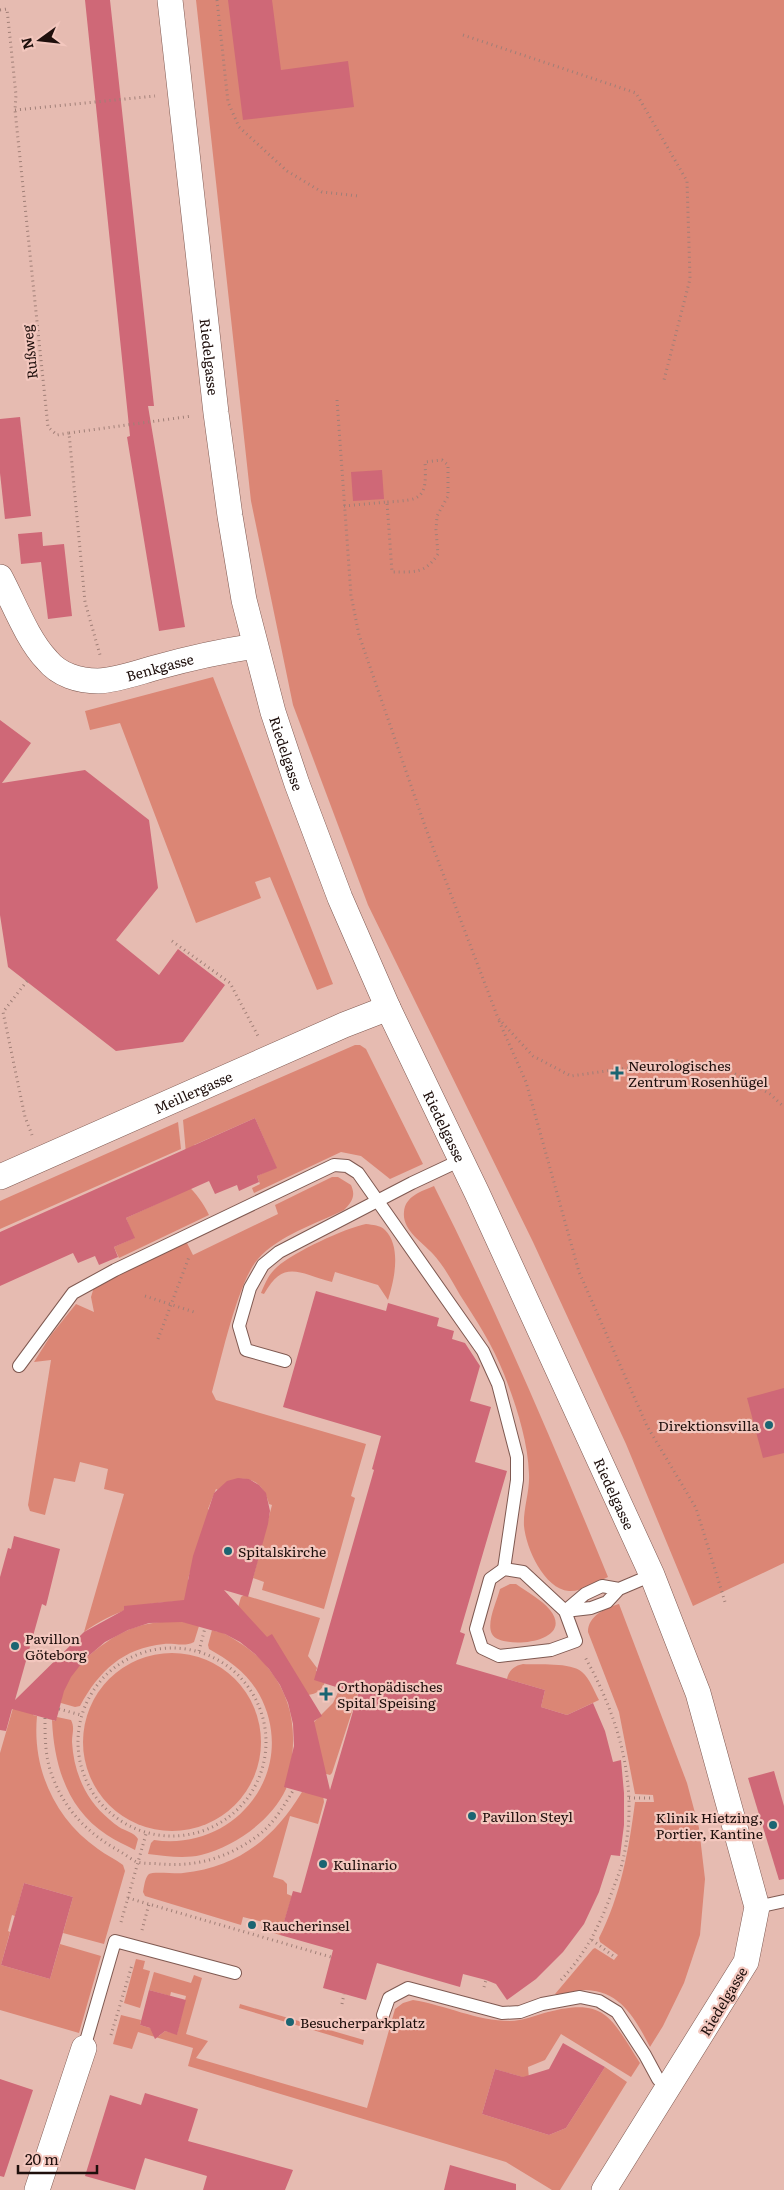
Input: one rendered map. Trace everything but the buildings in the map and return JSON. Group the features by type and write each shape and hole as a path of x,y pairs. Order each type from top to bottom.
{"street":[{"name":"Riedelgasse","path":"170,0 216,413 231,526 244,600 255,646 297,784 340,898 388,1008 652,1575 698,1693 757,1907 746,1962 669,2089 604,2190"},
{"name":"Benkgasse","path":"0,577 34,642 46,660 65,675 88,680 107,680 209,654 255,646"},
{"name":"Meillergasse","path":"0,1178 344,1025 388,1008"},
{"path":"38,2190 84,2048"}],"lane":[{"path":"285,1361 246,1350 239,1326 250,1288 263,1266 279,1252 379,1202 412,1182 460,1160"},
{"path":"19,1366 73,1293 115,1270 334,1165 347,1166 358,1173 483,1351 498,1384 517,1457 517,1480 504,1569"},
{"path":"504,1569 523,1572 565,1610 576,1642 551,1650 499,1656 482,1648 476,1628 490,1578 504,1569"},
{"path":"565,1610 585,1594 602,1586 618,1589 652,1575"},
{"path":"757,1907 784,1901"},
{"path":"84,2048 115,1941 235,1973"},
{"path":"383,2015 389,1998 408,1988 502,2013 520,2012 542,2004 580,1997 599,2001 617,2012 658,2080 669,2089"}],"path":[{"path":"217,0 228,102 239,127 287,171 322,192 359,196"},
{"name":"Rußweg","path":"0,10 7,9 16,95 15,110 48,427 56,435 69,433"},
{"path":"463,35 636,93 688,181 690,279 664,380"},
{"path":"15,110 180,94"},
{"path":"337,400 351,594 359,635 426,830 498,1018 526,1082 579,1272 648,1426 696,1508 725,1602"},
{"path":"107,680 86,602 69,433 216,413"},
{"path":"344,506 387,502 409,501 420,496 426,485 425,462 442,460 448,465 448,496 437,516 438,554 432,564 419,571 392,572 387,502"},
{"path":"172,941 230,983 259,1038 267,1059"},
{"path":"27,981 3,1012 25,1117 42,1159"},
{"path":"498,1018 533,1056 571,1076 677,1061 730,1071 770,1094 784,1107"},
{"path":"158,1338 192,1248 191,1234"},
{"path":"145,1296 194,1312"},
{"path":"199,1651 205,1628"},
{"path":"542,2004 592,1940 624,1857 629,1820 630,1798 625,1759 614,1721 602,1688 576,1642"},
{"path":"174,1647 199,1651 221,1661 240,1677 255,1697 264,1720 267,1744 263,1769 253,1792 238,1811 218,1826 195,1835 170,1837 146,1834 123,1824 103,1808 89,1788 80,1765 77,1740 81,1715 91,1693 106,1673 127,1659 150,1650 174,1647"},
{"path":"59,1709 81,1715"},
{"path":"45,1718 46,1748 52,1777 64,1802 82,1824 102,1842 138,1862 175,1865 203,1863 231,1853 258,1836 281,1811 294,1790"},
{"path":"630,1798 654,1798"},
{"path":"115,1941 146,1834"},
{"path":"128,1898 331,1957"},
{"path":"111,2035 149,1904"},
{"path":"592,1940 616,1958"},
{"path":"342,2004 344,1994"}],"shaded area":[{"name":"Neurologisches Zentrum Rosenhügel","path":"196,0 784,0 784,1563 693,1606 626,1444 533,1242 368,905 293,705 251,501"},
{"path":"213,677 333,984 317,990 270,877 255,882 261,898 196,923 120,723 90,730 85,711"},
{"path":"355,1045 360,1045 366,1049 423,1164 390,1179 361,1156 341,1152 254,1193 252,1188 260,1184 257,1176 276,1167 255,1118 194,1145 203,1165 187,1165 183,1120"},
{"path":"178,1122 181,1149 0,1229 0,1201"},
{"path":"159,1161 194,1192 205,1206 209,1215 119,1258 114,1247 134,1238 126,1218 174,1196"},
{"path":"332,1177 338,1177 351,1185 353,1196 351,1201 344,1210 276,1243 258,1259 237,1302 212,1392 216,1400 366,1444 351,1496 355,1498 324,1609 262,1590 264,1582 253,1578 272,1505 269,1504 261,1487 249,1479 242,1479 234,1480 218,1490 216,1489 208,1509 188,1579 189,1602 161,1603 134,1608 108,1617 84,1632 124,1494 104,1489 108,1469 80,1462 75,1482 54,1478 45,1515 30,1511 28,1505 51,1360 34,1362 51,1335 76,1304 94,1312 91,1297 94,1287 186,1241 193,1255 278,1214 275,1205"},
{"path":"434,1186 481,1282 525,1380 608,1577 584,1588 574,1591 560,1589 544,1575 533,1556 525,1535 524,1526 529,1480 524,1436 504,1374 484,1334 444,1269 433,1254 409,1230 406,1224 404,1212 407,1202 415,1195"},
{"path":"366,1224 383,1228 393,1245 395,1264 388,1300 378,1285 335,1272 332,1282 301,1273 285,1272 271,1283 264,1294 261,1293 272,1273 285,1261 320,1241"},
{"path":"510,1584 516,1584 539,1599 550,1610 556,1621 553,1630 545,1637 534,1641 508,1642 498,1639 492,1634 490,1629 491,1618 500,1589"},
{"path":"244,1595 320,1618 308,1656 317,1668 316,1671 328,1674 319,1691 307,1695 237,1611 241,1597"},
{"path":"619,1604 687,1783 699,1828 705,1879 700,1935 684,1983 663,2026 650,2047 633,2017 618,2001 598,1992 586,1990 555,1994 593,1949 595,1948 614,1960 618,1955 600,1942 599,1938 607,1922 623,1872 635,1802 654,1802 653,1795 635,1794 619,1712 588,1632 594,1617 603,1610"},
{"path":"172,1621 195,1623 199,1626 194,1642 183,1645 164,1644 149,1646 136,1650 124,1656 104,1672 87,1693 80,1706 75,1707 61,1703 63,1692 75,1670 106,1642 137,1627"},
{"path":"212,1630 218,1632 218,1630 252,1652 269,1669 283,1692 288,1705 293,1730 292,1757 287,1787 271,1812 261,1822 251,1831 227,1845 201,1855 188,1857 148,1854 151,1843 154,1840 184,1840 211,1833 235,1819 253,1800 266,1776 272,1750 270,1722 255,1687 231,1663 209,1649 208,1645"},
{"path":"163,1653 181,1653 206,1660 221,1668 235,1679 246,1693 254,1708 261,1733 261,1751 254,1776 246,1791 235,1805 221,1816 198,1827 181,1831 163,1831 146,1827 130,1820 116,1811 103,1798 87,1768 83,1751 83,1733 87,1716 94,1700 103,1686 116,1673 146,1657"},
{"path":"523,1664 562,1665 577,1669 582,1672 592,1685 599,1700 567,1715 541,1707 545,1690 507,1679 512,1669"},
{"path":"361,1684 332,1773 330,1775 312,1770 314,1722 333,1703 340,1688"},
{"path":"13,1708 33,1712 33,1715 37,1716 38,1754 49,1790 58,1807 83,1837 123,1865 125,1871 104,1944 63,1933 73,1897 24,1883 15,1916 12,1915 8,1931 10,1932 1,1965 50,1979 60,1944 101,1956 79,2033 0,2010 0,1753"},
{"path":"57,1717 71,1720 74,1761 85,1790 96,1806 109,1819 119,1827 132,1833 138,1839 135,1850 110,1837 93,1824 73,1799 65,1785 56,1753 52,1720 55,1721"},
{"path":"302,1792 323,1795 324,1802 318,1824 290,1816 273,1877 283,1880 287,1884 287,1894 292,1896 280,1935 261,1929 263,1922 243,1917 241,1925 145,1896 143,1892 149,1874 183,1873 203,1870 238,1857 253,1848 279,1823"},
{"path":"136,1959 145,1961 143,1969 150,1971 140,2008 124,2003"},
{"path":"154,1972 191,1983 194,1975 202,1978 186,2034 208,2041 196,2058 367,2108 395,2009 403,2003 413,2000 473,2016 510,2021 567,2008 583,2007 595,2010 605,2015 613,2023 640,2063 631,2077 561,2034 545,2060 528,2067 529,2079 495,2069 482,2114 549,2135 566,2128 605,2067 627,2082 560,2190 552,2190 506,2162 188,2066 193,2048 138,2032 132,2049 113,2044 121,2015 141,2020 140,2025 150,2028 159,2036 165,2031 177,2034 186,1996 171,1992 170,1996 149,1990"},
{"path":"240,2004 364,2040 363,2045 239,2008"}],"place":[{"name":"Neurologisches Zentrum Rosenhügel","path":"617,1073"},
{"name":"Direktionsvilla","path":"769,1425"},
{"name":"Spitalskirche","path":"228,1551"},
{"name":"Pavillon Göteborg","path":"15,1646"},
{"name":"Orthopädisches Spital Speising","path":"326,1694"},
{"name":"Pavillon Steyl","path":"472,1816"},
{"name":"Klinik Hietzing, Portier, Kantine","path":"773,1825"},
{"name":"Kulinario","path":"323,1864"},
{"name":"Raucherinsel","path":"252,1925"},
{"name":"Besucherparkplatz","path":"290,2022"}]}
